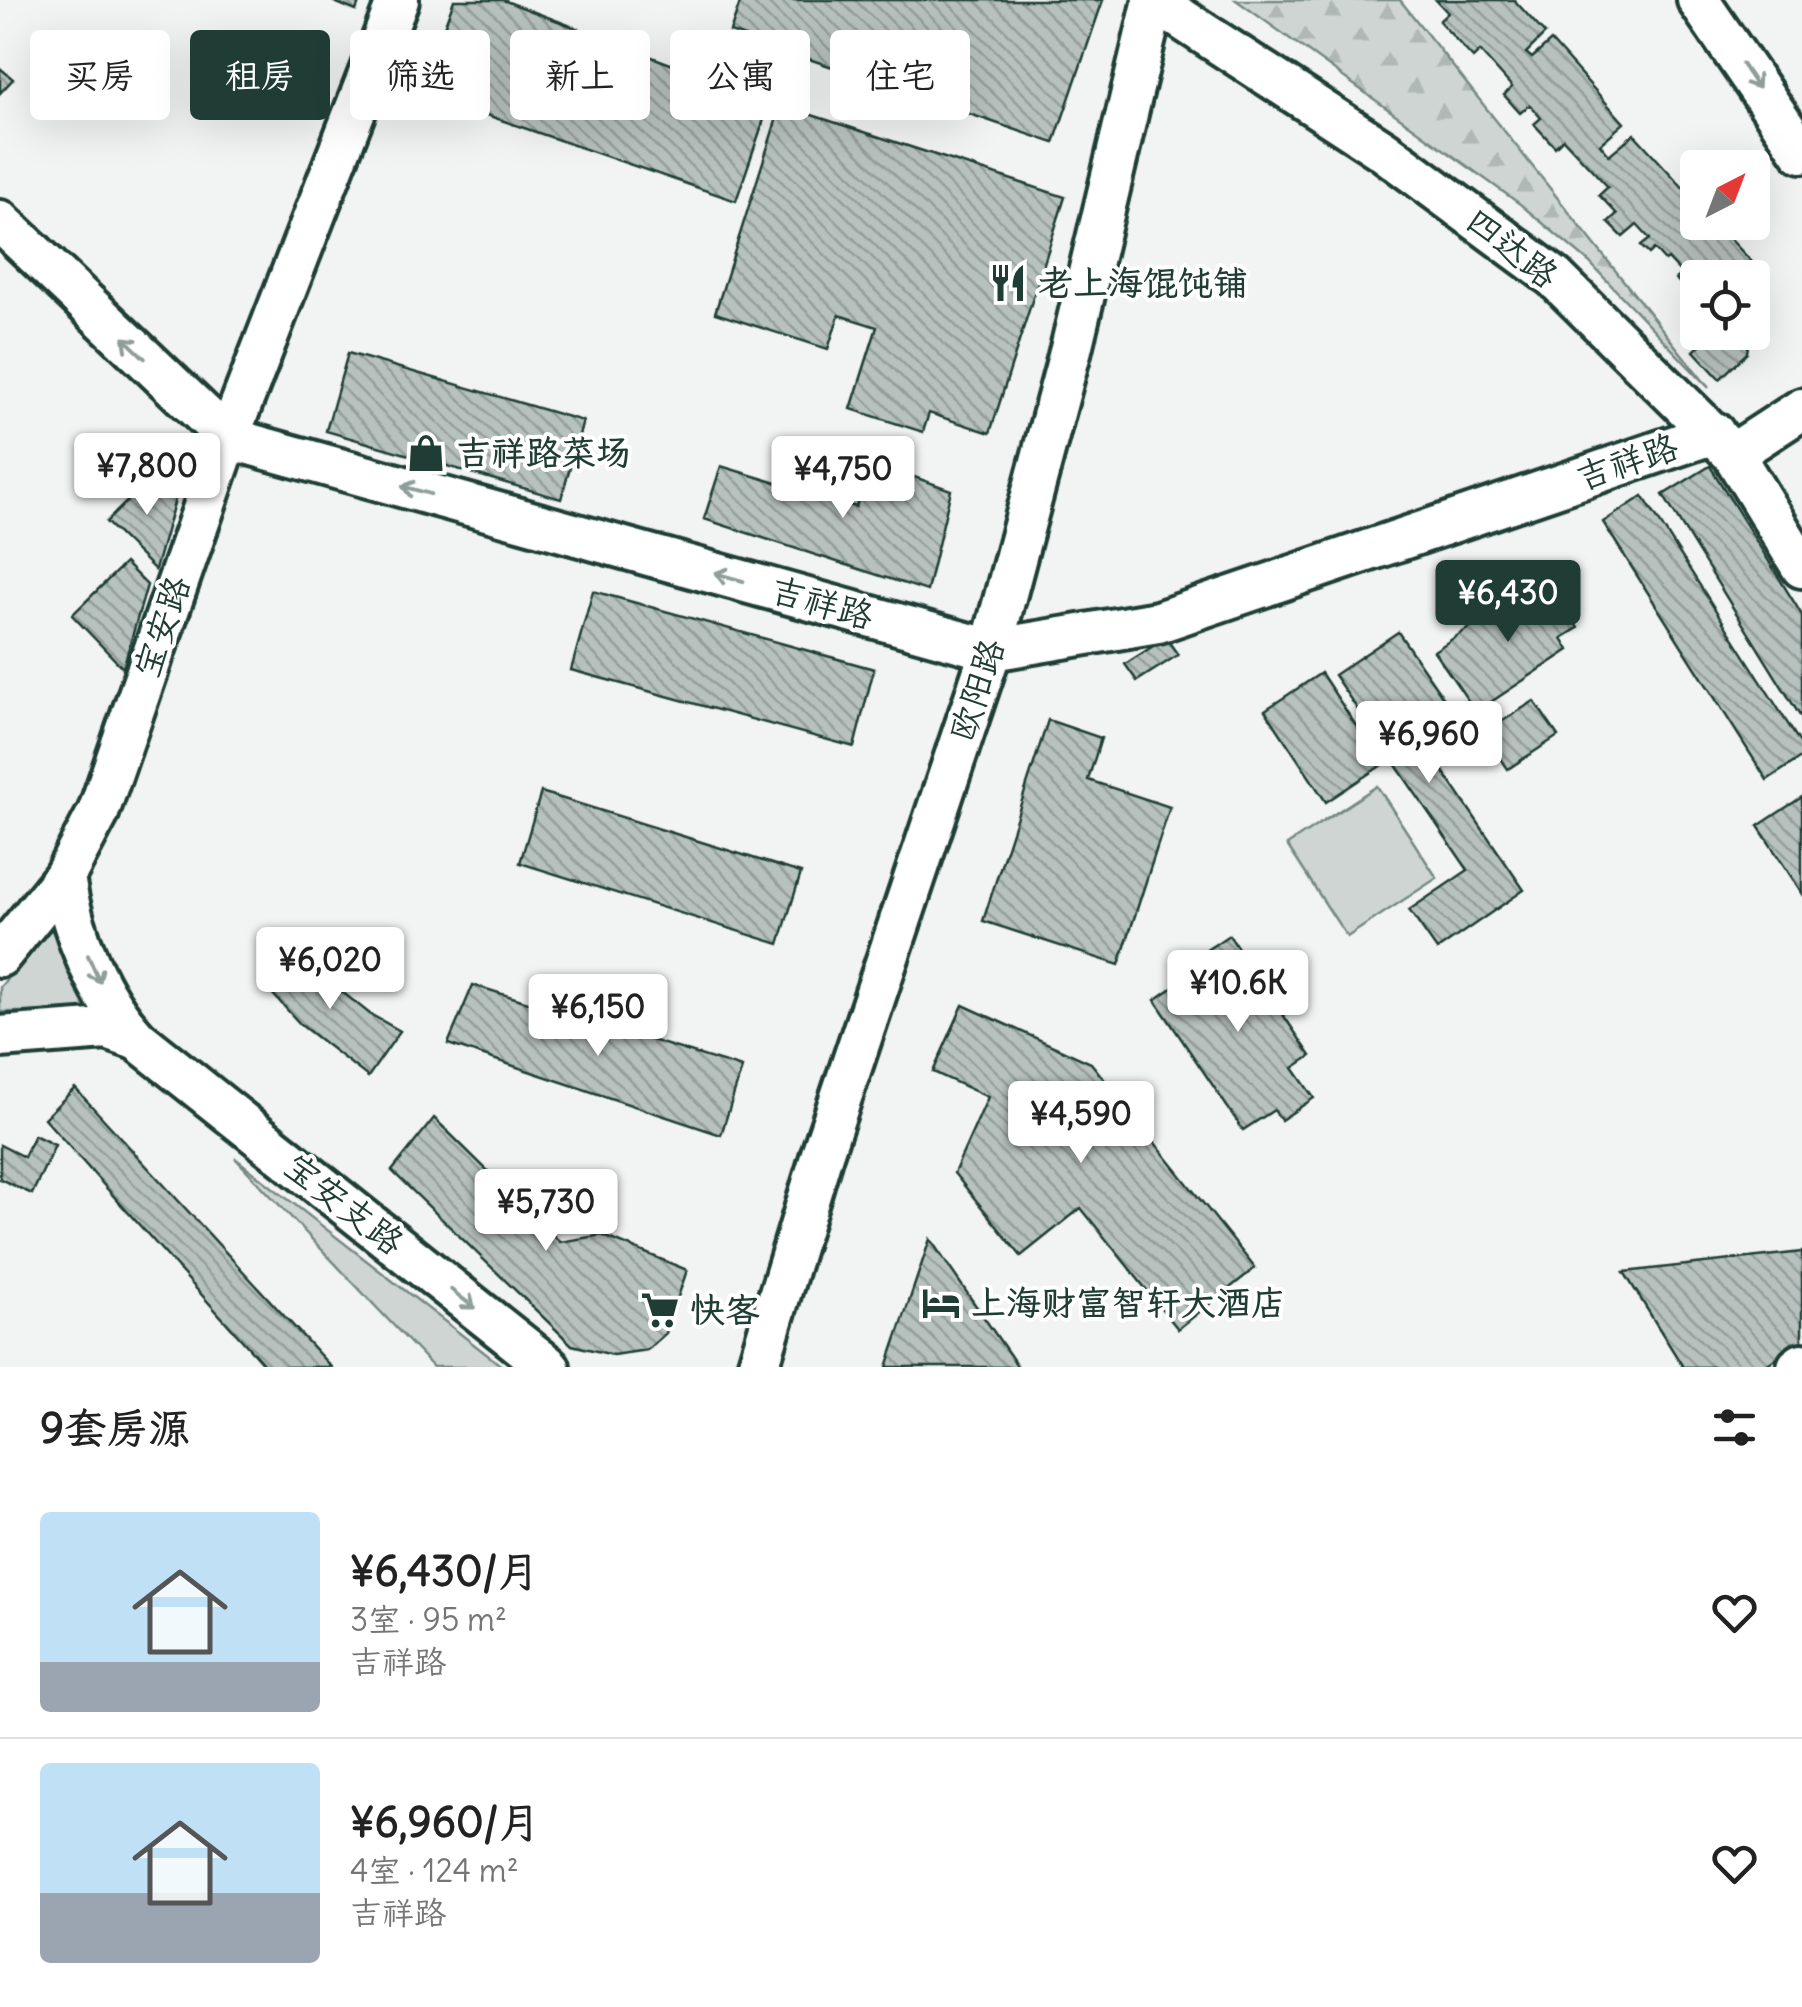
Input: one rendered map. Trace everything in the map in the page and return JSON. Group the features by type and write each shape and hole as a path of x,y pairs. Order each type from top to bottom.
{"street":[{"name":"宝安路","path":"0,956 64,877 98,813 228,438 398,0"},
{"name":"四达路","path":"1154,0 1384,151 1554,277 1723,443 1802,567"},
{"name":"欧阳路","path":"758,1367 822,1154 991,650 1071,349 1154,0"},
{"path":"1698,0 1802,152"},
{"name":"吉祥路","path":"0,220 228,438 991,650 1158,622 1723,443 1802,409"},
{"name":"宝安支路","path":"64,877 75,927 109,1003 138,1040 549,1367"},
{"name":"宝安支路","path":"0,1037 107,1029 138,1040"}],"green space":[{"path":"1236,0 1400,0 1709,388 1589,262 1520,204"},
{"path":"1377,786 1437,878 1347,937 1287,845"},
{"path":"51,929 91,1012 0,1012 0,987"},
{"path":"235,1158 503,1367 433,1367"}],"building":[{"path":"330,0 360,0 356,11"},
{"path":"454,0 503,0 582,30 510,30 510,120 650,120 650,56 670,64 670,120 764,120 736,201 490,116 490,30 443,30"},
{"path":"741,0 1103,0 1054,143 970,114 970,30 830,30 830,66 810,59 810,30 731,30"},
{"path":"1436,0 1514,0 1545,34 1526,53 1532,58 1551,41 1624,123 1600,144 1609,155 1634,134 1680,184 1680,240 1731,240 1750,260 1680,260 1680,272 1654,249 1649,254 1641,246 1650,239 1637,225 1623,237 1608,222 1617,214 1599,195 1608,187 1563,139 1555,147 1534,124 1541,118 1530,105 1520,113 1504,95 1512,87 1480,51 1473,58 1439,21 1448,13"},
{"path":"0,68 13,79 0,93"},
{"path":"810,114 1065,197 990,433 929,413 923,432 851,409 877,327 839,315 828,349 715,313 776,120 810,120"},
{"path":"1695,350 1747,350 1720,379"},
{"path":"348,353 583,421 561,499 326,431"},
{"path":"869,461 951,490 927,591 704,519 721,466 856,507"},
{"path":"1710,466 1802,615 1802,719 1663,495"},
{"path":"159,470 178,489 155,570 106,522"},
{"path":"1643,496 1802,746 1802,757 1767,780 1603,522"},
{"path":"125,563 147,585 123,668 72,615"},
{"path":"1545,578 1578,628 1562,638 1569,650 1476,712 1434,651"},
{"path":"593,591 874,669 854,747 571,670"},
{"path":"1398,632 1449,706 1415,730 1524,890 1437,950 1409,910 1468,870 1334,675"},
{"path":"1166,638 1178,655 1137,681 1125,664"},
{"path":"1321,673 1382,765 1326,802 1265,710"},
{"path":"1534,701 1558,736 1508,769 1484,733"},
{"path":"1048,720 1101,738 1088,780 1170,807 1119,965 983,921"},
{"path":"541,792 801,873 779,944 520,863"},
{"path":"1802,797 1802,893 1758,826"},
{"path":"1229,935 1311,1056 1293,1068 1314,1098 1281,1120 1274,1110 1243,1130 1155,1000 1185,979 1178,969"},
{"path":"309,946 337,988 400,1031 368,1077 301,1025 261,981"},
{"path":"473,985 742,1068 721,1135 448,1044"},
{"path":"963,1005 1091,1063 1255,1268 1178,1329 1081,1208 1021,1256 954,1173 988,1097 933,1072"},
{"path":"75,1088 331,1367 266,1367 44,1118"},
{"path":"434,1118 560,1242 602,1235 687,1270 666,1333 647,1350 613,1355 572,1345 392,1171"},
{"path":"34,1135 55,1145 32,1194 0,1179 0,1145 24,1157"},
{"name":"上海财富智轩大酒店","path":"930,1239 1018,1367 887,1367"},
{"path":"1802,1252 1802,1341 1763,1367 1683,1367 1624,1272"}],"place":[{"name":"老上海馄饨铺","path":"1008,283"},
{"name":"吉祥路菜场","path":"426,453"},
{"name":"上海财富智轩大酒店","path":"941,1303"},
{"name":"快客","path":"660,1310"}]}
